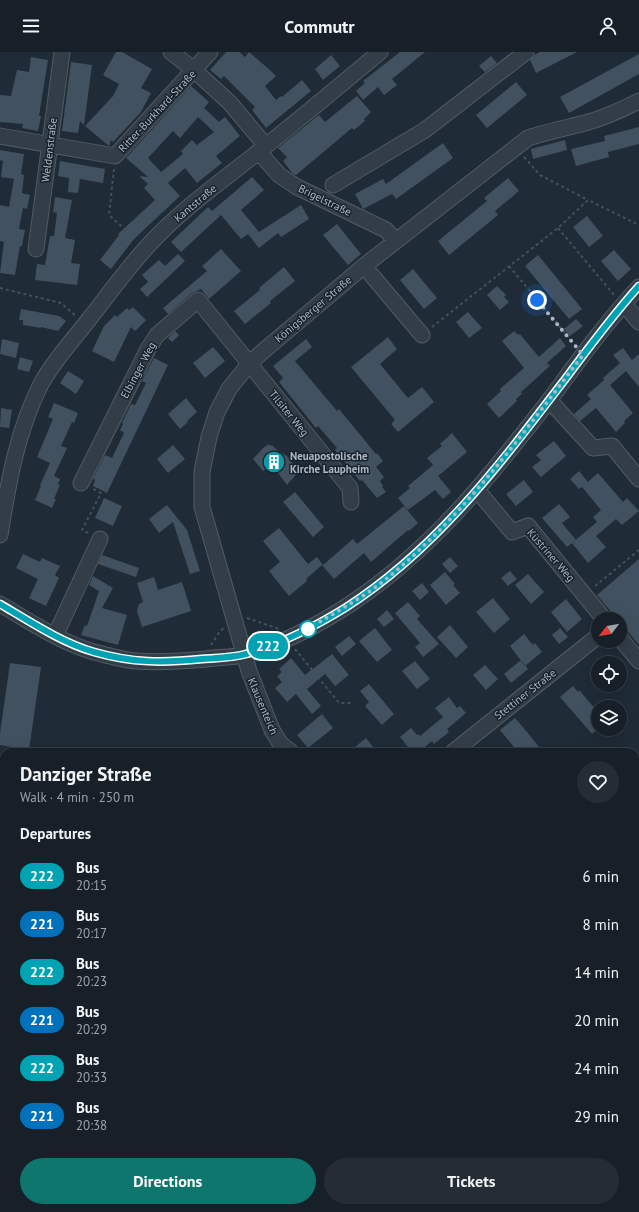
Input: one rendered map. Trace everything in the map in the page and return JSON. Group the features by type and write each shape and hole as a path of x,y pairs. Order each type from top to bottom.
{"street":[{"name":"Weldenstraße","path":"36,249 62,52"},
{"name":"Brigelstraße","path":"172,52 230,103 279,175 297,187 386,230 396,241"},
{"name":"Ritter-Burkhard-Straße","path":"0,136 50,146 115,156 210,52"},
{"path":"333,185 425,130 526,52"},
{"name":"Kantstraße","path":"0,534 5,499 21,435 30,408 41,384 56,359 146,248 200,198 262,149 371,55"},
{"name":"Königsberger Straße","path":"244,655 202,507 201,489 205,454 217,412 229,389 249,364 364,266 528,138 610,115 639,101"},
{"path":"364,266 422,335"},
{"path":"0,604 55,636 92,651 136,661 175,662 244,655 287,639 326,619 379,585 422,549 477,490 639,286"},
{"name":"Elbinger Weg","path":"81,483 148,349 157,335 198,300 249,364"},
{"path":"624,304 639,322"},
{"name":"Tilsiter Weg","path":"249,364 350,488 351,502"},
{"path":"549,400 593,448 612,446 639,479"},
{"name":"Küstriner Weg","path":"477,490 512,532 528,526 598,612"},
{"path":"55,636 100,538"},
{"name":"Stettiner Straße","path":"458,748 591,642"},
{"path":"627,646 639,661"},
{"name":"Klausenteich","path":"244,655 272,730 280,743 286,748"}],"path":[{"path":"515,148 540,175 639,225"},
{"path":"115,156 109,215 146,248"},
{"path":"422,335 558,228 588,200"},
{"path":"558,228 624,304"},
{"path":"509,266 583,355"},
{"path":"0,288 61,303 86,323"},
{"path":"81,483 101,493 82,530 100,538"},
{"path":"584,595 639,550"},
{"path":"287,639 339,703 352,703"}],"building":[{"path":"116,52 122,52 152,69 141,88 151,93 141,112 113,142 111,140 109,146 85,126 113,96 119,84 103,75"},
{"path":"226,52 239,52 245,57 249,52 271,71 276,76 265,86 276,100 281,96 282,97 302,80 311,91 266,128 252,110 255,107 224,76 221,79 210,70"},
{"path":"400,52 425,52 392,79 397,85 384,95 378,87 363,100 356,91 365,83 363,81"},
{"path":"540,52 577,52 536,73 530,60 534,55"},
{"path":"639,54 639,74 569,113 560,97"},
{"path":"331,55 340,66 323,80 315,69"},
{"path":"491,56 497,63 485,72 479,66"},
{"path":"31,57 48,60 38,131 22,128 23,124 0,122 0,95 11,96 17,70 29,72"},
{"path":"71,62 92,65 84,125 80,121 78,133 62,131"},
{"path":"516,82 527,95 487,128 476,115"},
{"path":"191,86 209,102 204,108 219,122 225,117 240,136 216,156 222,163 197,183 185,168 168,183 180,196 134,239 111,269 100,260 119,235 118,234 155,200 144,188 148,184 139,176 148,177 126,158","holes":["198,117 214,132 197,145 192,140 181,151 183,154 161,172 148,158 173,131 180,138"]},
{"path":"357,96 371,112 364,119 365,121 354,130 352,128 296,175 293,174 283,161 287,157 278,148 319,115 325,122"},
{"path":"639,127 639,144 608,152 609,157 576,166 571,149 605,141 604,136"},
{"path":"565,140 567,150 533,159 531,149"},
{"path":"443,143 453,158 396,199 392,194 363,209 355,194 383,179 386,184"},
{"path":"0,150 24,154 21,174 24,175 22,193 30,195 27,209 23,208 19,229 25,230 22,246 20,246 15,275 0,273 4,242 0,241 0,205 9,207 14,179 1,177 3,161 0,160"},
{"path":"60,161 105,169 103,183 80,179 78,193 68,192 69,178 58,176"},
{"path":"252,177 264,190 241,210 259,232 301,205 309,219 281,237 278,233 259,248 248,234 241,239 221,215 181,252 171,242 208,207 212,211"},
{"path":"508,178 519,191 495,211 498,215 449,255 438,241 487,201 484,198"},
{"path":"55,197 72,200 65,238 75,240 71,263 80,264 77,285 35,280 37,264 45,265 50,236 54,236 57,213 53,212"},
{"path":"587,216 603,236 589,247 573,227"},
{"path":"337,224 361,254 348,265 323,235"},
{"path":"221,249 241,271 209,299 201,289 192,293 168,314 163,308 207,271 202,266"},
{"path":"614,250 631,269 618,281 601,261"},
{"path":"178,254 185,261 147,297 140,289 148,282 142,275 159,260 165,266"},
{"path":"538,255 582,309 569,319 525,266"},
{"path":"284,267 295,281 245,324 234,311 260,290 259,288"},
{"path":"413,269 437,298 424,309 400,280"},
{"path":"497,286 506,295 504,297 509,302 500,310 487,295"},
{"path":"133,307 146,320 135,331 131,327 114,362 92,351 104,326 115,315 117,317 127,308 129,310"},
{"path":"21,309 59,316 66,321 58,331 23,325 23,320 19,320"},
{"path":"468,312 482,328 469,338 456,322"},
{"path":"576,319 583,326 570,336 564,329"},
{"path":"175,331 179,335 172,342 168,338"},
{"path":"514,331 518,335 520,334 539,357 560,338 566,346 547,363 550,366 521,392 522,394 516,399 517,401 499,418 487,404 501,391 500,389 524,368 502,341"},
{"path":"388,337 397,349 380,364 408,398 422,387 434,402 398,432 391,424 395,420 351,367"},
{"path":"2,339 19,343 16,358 0,354"},
{"path":"306,339 312,347 295,361 337,411 339,409 383,461 376,467 384,477 380,481 386,492 377,498 362,480 360,481 335,450 337,448 318,426 316,428 279,382 283,378 273,366"},
{"path":"213,347 225,361 205,378 193,363"},
{"path":"623,348 632,360 639,354 639,387 626,371 610,385 633,413 624,421 625,423 616,432 596,408 580,421 574,414 591,399 587,395 620,363 613,355"},
{"path":"20,357 33,361 29,372 17,369"},
{"path":"154,358 168,365 107,493 93,486 95,480 93,479 105,455 112,458 124,433 120,430 123,424 122,423 131,404 135,405 146,383 142,381"},
{"path":"68,371 84,381 76,394 60,383"},
{"path":"186,398 197,412 180,429 168,414"},
{"path":"54,403 78,413 74,423 72,422 61,446 67,448 54,476 60,479 58,484 60,485 52,508 35,500 50,463 37,457 53,419 48,417"},
{"path":"1,408 12,410 9,428 0,427"},
{"path":"452,433 467,452 438,476 451,492 443,499 435,490 408,510 398,498 410,488 408,486 433,465 427,458 442,446 440,444"},
{"path":"554,441 566,456 541,477 532,467 541,460 536,455"},
{"name":"Neuapostolische Kirche Laupheim","path":"269,444 287,456 299,471 287,485 272,465 263,471 253,459"},
{"path":"173,445 185,459 168,473 157,459"},
{"path":"579,471 588,482 598,473 623,502 627,498 639,511 622,525 616,519 596,536 606,547 588,563 572,543 597,522 593,517 601,510 582,487 579,489 570,479"},
{"path":"524,480 533,492 516,506 506,494"},
{"path":"295,492 324,527 313,537 283,502"},
{"path":"104,498 122,506 113,526 95,518"},
{"path":"559,504 570,517 562,523 576,540 567,547 542,518"},
{"path":"167,505 187,530 200,571 190,574 173,522 159,533 149,519"},
{"path":"404,506 418,523 371,562 364,553 334,579 322,565 306,579 307,581 289,596 269,571 280,562 263,541 279,528 308,564 317,557 323,565 353,539 357,544"},
{"path":"23,554 40,562 42,558 60,566 55,575 59,578 46,606 29,598 38,579 16,568"},
{"path":"102,555 139,568 136,577 98,564"},
{"path":"450,557 458,566 450,573 442,564"},
{"path":"639,559 639,645 627,630 627,612 611,612 597,595"},
{"path":"510,571 517,579 508,586 501,578"},
{"path":"445,572 460,593 446,605 430,585"},
{"path":"528,574 544,592 531,604 515,585"},
{"path":"93,576 113,588 102,608 127,615 118,645 81,635 85,625 87,626 99,591 89,585"},
{"path":"154,577 158,590 182,582 191,611 142,627 137,611 139,604 143,602 137,583"},
{"path":"422,583 429,592 420,600 412,591"},
{"path":"493,598 510,619 494,633 476,612"},
{"path":"566,599 582,619 567,632 551,612"},
{"path":"408,602 420,616 417,619 439,644 423,657 415,647 420,643 395,613"},
{"path":"387,610 394,619 384,627 377,619"},
{"path":"450,625 468,647 456,658 437,637"},
{"path":"375,628 392,650 377,662 359,641"},
{"path":"560,628 568,637 559,644 552,635"},
{"path":"524,634 533,645 535,643 542,652 525,666 510,646"},
{"path":"349,636 356,644 342,656 335,647"},
{"path":"332,654 349,675 335,686 325,674 307,689 321,706 312,714 296,694 287,702 275,688 282,682 277,676 282,672 279,669 291,658 305,675"},
{"path":"521,660 528,669 511,683 504,674"},
{"path":"415,661 430,679 417,689 402,671"},
{"path":"10,663 41,667 29,748 17,748 0,745 0,733"},
{"path":"485,665 498,679 486,690 473,675"},
{"path":"369,684 394,714 382,725 365,706 369,702 360,691"},
{"path":"573,686 578,692 579,690 591,704 591,733 560,697"},
{"path":"449,697 457,708 460,706 466,713 447,729 449,732 434,744 432,741 424,748 409,748 400,737 411,728 417,735 418,734 420,736 443,717 435,708"},
{"path":"322,714 333,728 308,748 297,735"},
{"path":"515,718 540,748 515,748 500,730"},
{"path":"366,738 374,748 354,748"}],"bus line":[{"name":"222","path":"0,604 55,636 92,651 136,661 175,662 244,655 287,639 326,619 379,585 422,549 477,490 639,286"}],"place":[{"name":"Neuapostolische Kirche Laupheim","path":"274,462"}],"route":[{"path":"308,629 379,585 422,549 477,490 583,355 537,300"}]}
